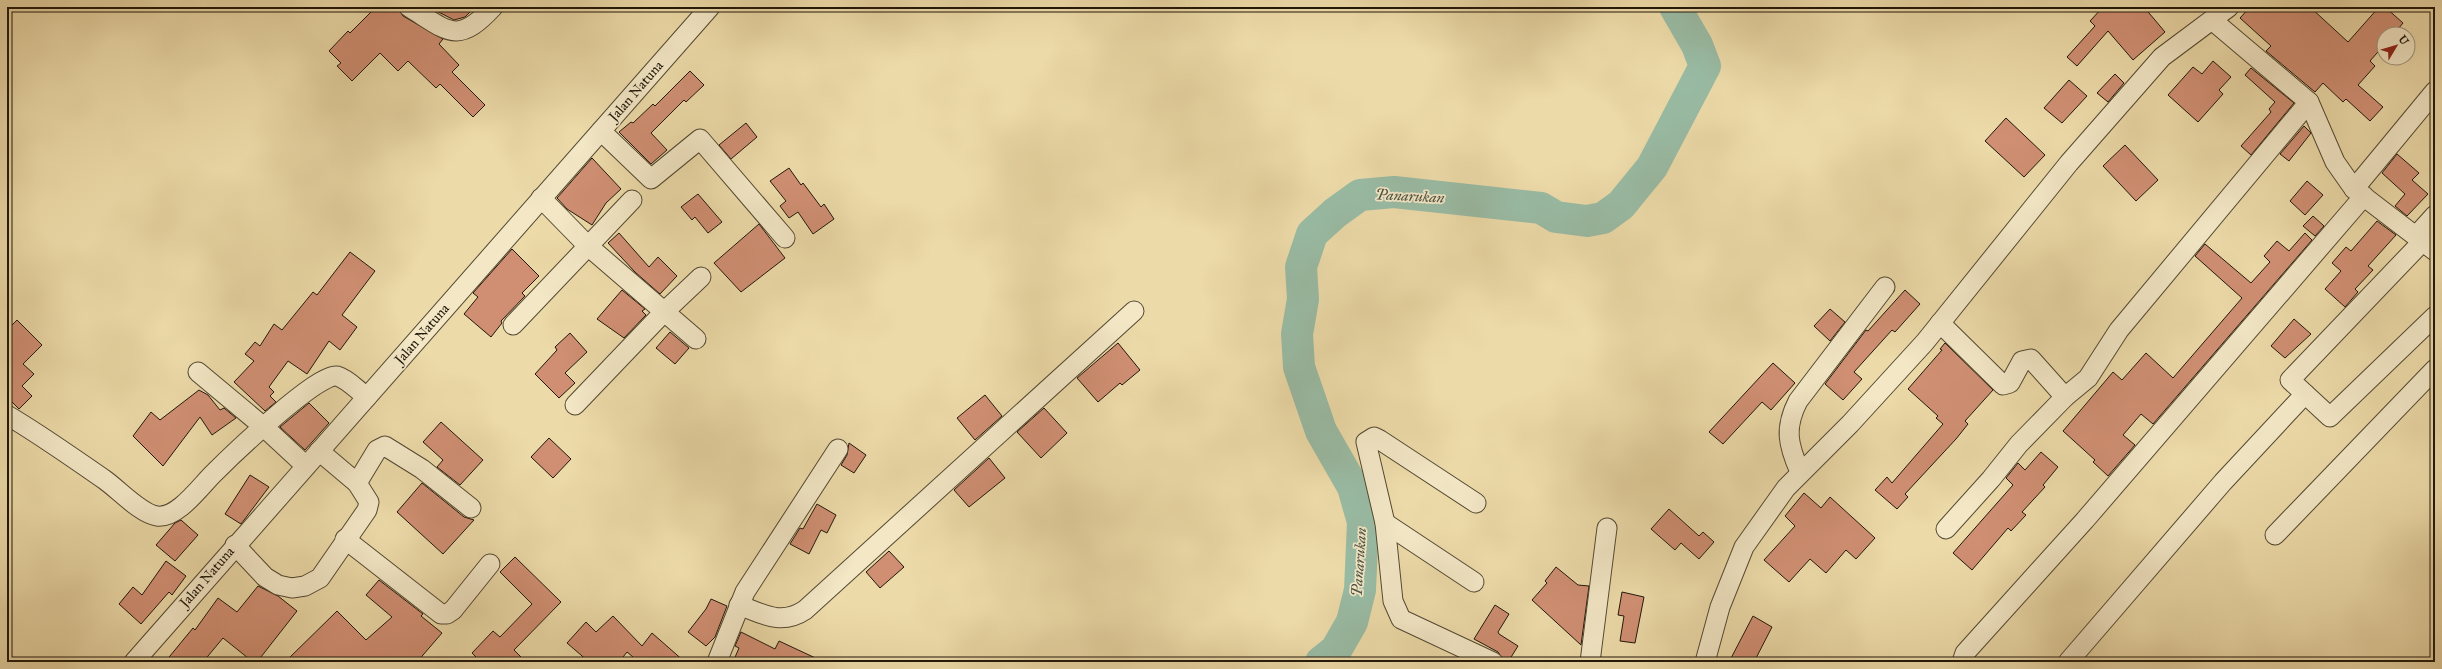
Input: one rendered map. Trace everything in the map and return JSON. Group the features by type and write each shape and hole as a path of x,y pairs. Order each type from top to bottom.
{"street":[{"path":"409,7 446,30 454,33 474,24 493,7"},
{"name":"Jalan Natuna","path":"134,662 235,545 710,7"},
{"path":"1705,662 1723,600 1744,547 1786,488 1800,472 1850,424 1940,323 2070,163 2162,57 2181,41 2229,7"},
{"path":"2212,20 2309,102 2335,162 2359,192 2425,242"},
{"path":"1962,662 1965,653 2085,520 2359,192 2435,91"},
{"path":"1946,529 1991,479 2019,444 2065,397 2088,378 2124,325 2309,102"},
{"path":"601,131 651,179 700,139 785,238"},
{"path":"542,198 588,246 696,339"},
{"path":"513,325 632,200"},
{"path":"2435,215 2425,242 2290,380 2330,417 2435,316"},
{"path":"575,405 664,312 700,277"},
{"path":"1800,472 1792,454 1788,434 1790,417 1798,401 1885,287"},
{"path":"739,605 781,619 796,616 805,610 1134,310"},
{"path":"1940,323 2003,385 2010,383 2022,361 2031,359 2065,397"},
{"path":"2275,535 2435,370"},
{"path":"198,372 306,466"},
{"path":"7,415 106,481 147,513 161,517 171,514 184,504 215,472 306,390 327,377 336,376 343,379 367,397"},
{"path":"2068,662 2223,482 2305,394"},
{"path":"1476,503 1374,437 1366,442 1385,523 1393,601 1401,619 1493,662"},
{"path":"357,483 377,450 385,446 422,469 471,508"},
{"path":"717,662 745,592 838,449"},
{"path":"235,545 265,577 278,585 292,588 305,586 320,578 345,539 367,510 369,502 357,483 319,451"},
{"path":"1385,523 1474,582"},
{"path":"1590,662 1607,528"},
{"path":"345,539 441,614 447,614 453,610 490,564"}],"building":[{"path":"376,7 398,7 403,16 443,39 439,44 459,65 452,72 485,105 473,117 440,84 436,88 408,61 398,71 380,53 352,81 337,66 341,63 329,51 348,31 350,33"},
{"path":"429,7 475,7 465,17 454,20"},
{"path":"2103,7 2144,7 2165,32 2133,60 2108,31 2077,66 2067,57 2095,26 2090,21"},
{"path":"2250,7 2310,7 2348,42 2379,7 2385,7 2403,23 2401,26 2376,26 2376,54 2370,61 2375,66 2358,85 2383,107 2370,121 2346,99 2343,102 2323,83 2315,92 2266,51 2271,46 2240,18"},
{"path":"2213,61 2231,77 2219,90 2223,94 2198,122 2168,95 2193,67 2202,74"},
{"path":"2251,68 2294,103 2251,155 2241,146 2271,112 2269,109 2275,102 2245,75"},
{"path":"690,71 704,85 686,102 684,100 651,133 667,150 651,164 619,132 631,122 633,123 653,104 655,106"},
{"path":"2115,74 2124,83 2108,102 2097,93"},
{"path":"2069,80 2087,96 2062,123 2044,108"},
{"path":"2006,118 2045,155 2024,177 1985,141"},
{"path":"746,123 757,137 731,159 719,145"},
{"path":"2304,126 2311,133 2289,161 2280,154"},
{"path":"2125,145 2158,180 2136,201 2103,166"},
{"path":"2397,154 2419,173 2412,180 2428,194 2407,216 2395,206 2405,194 2382,173"},
{"path":"592,158 621,189 606,203 592,225 567,209 557,198"},
{"path":"789,168 801,185 803,183 821,207 824,204 834,219 813,234 798,212 789,218 780,206 786,201 770,181"},
{"path":"2307,181 2323,195 2305,215 2290,201"},
{"path":"698,194 722,222 708,233 695,217 692,220 681,207"},
{"path":"2313,216 2324,226 2315,236 2303,226"},
{"path":"2377,221 2396,235 2368,266 2373,270 2355,289 2358,292 2345,307 2325,289 2341,271 2332,263 2346,247 2351,251"},
{"path":"759,224 785,258 741,292 714,263"},
{"path":"619,233 649,267 658,257 677,276 660,294 635,272 608,243"},
{"path":"2305,233 2312,240 2153,424 2141,414 2123,435 2135,445 2108,476 2093,462 2095,460 2063,431 2113,372 2122,380 2146,353 2173,378 2242,298 2195,256 2205,244 2251,283 2270,262 2264,256 2277,241 2289,251"},
{"path":"512,249 539,276 522,293 525,296 501,321 502,323 491,337 464,314 478,297 473,293"},
{"path":"350,252 375,271 342,315 357,327 340,350 329,341 307,374 288,361 269,387 274,392 270,396 276,402 265,411 234,382 254,361 245,354 255,342 260,346 274,324 282,330 313,292 317,295"},
{"path":"622,290 645,309 642,311 646,315 624,338 597,319"},
{"path":"1905,290 1920,304 1895,332 1892,330 1854,372 1862,379 1843,400 1825,384 1866,330 1868,331"},
{"path":"1830,309 1845,322 1830,341 1814,326"},
{"path":"2294,319 2311,334 2285,358 2271,346"},
{"path":"17,320 42,345 23,364 34,374 22,386 32,396 19,409 9,399 7,402 7,330"},
{"path":"670,332 689,348 675,364 656,348"},
{"path":"570,333 587,352 565,373 575,383 559,398 535,374 557,350 555,347"},
{"path":"1118,343 1140,370 1122,385 1120,383 1098,402 1077,378"},
{"path":"1945,343 1993,390 1965,421 1968,424 1956,439 1905,494 1908,497 1897,509 1875,490 1887,477 1892,483 1943,424 1936,418 1938,416 1908,389 1942,350 1940,349"},
{"path":"1773,363 1795,383 1771,410 1762,402 1723,444 1709,432"},
{"path":"199,390 208,395 220,410 224,408 236,418 212,435 200,417 163,466 133,436 151,412 160,420"},
{"path":"985,395 1002,416 975,440 957,418"},
{"path":"309,403 329,423 305,450 280,427"},
{"path":"1044,408 1067,433 1041,458 1017,432"},
{"path":"441,422 483,460 460,485 437,467 443,460 423,442"},
{"path":"549,438 571,459 553,478 531,457"},
{"path":"849,443 866,455 854,473 841,465 847,455"},
{"path":"2041,452 2058,467 2043,485 2045,487 2022,512 2026,515 2011,531 2008,528 1972,570 1953,553 2013,485 2006,478 2018,463 2025,470"},
{"path":"989,458 1005,478 969,507 954,490"},
{"path":"250,475 269,487 241,524 225,514"},
{"path":"422,483 464,517 474,520 443,554 397,512"},
{"path":"1804,493 1821,508 1830,497 1875,538 1856,559 1846,550 1826,573 1810,559 1789,582 1764,560 1795,526 1785,516"},
{"path":"817,504 836,515 827,533 821,530 809,554 790,544 800,528 803,529"},
{"path":"1669,509 1699,536 1703,532 1714,542 1699,559 1681,543 1675,550 1651,529"},
{"path":"181,520 198,535 175,561 156,545 175,523"},
{"path":"889,551 904,567 880,588 866,572"},
{"path":"515,557 561,602 514,650 526,662 481,662 472,653 493,631 500,637 532,604 500,572"},
{"path":"166,561 186,576 172,595 169,592 141,624 119,604 133,587 142,595"},
{"path":"1556,567 1578,585 1589,586 1581,645 1532,600 1547,583 1545,581"},
{"path":"379,580 423,614 421,616 442,633 417,662 285,662 337,611 366,640 392,617 366,595"},
{"path":"258,586 278,596 297,611 257,662 253,662 223,638 203,662 165,662 193,628 195,630 218,598 237,612"},
{"path":"1622,592 1644,597 1635,643 1620,641 1624,616 1618,615"},
{"path":"711,599 727,606 715,637 706,646 688,632 706,609"},
{"path":"1495,605 1509,614 1498,632 1499,634 1518,646 1508,662 1504,662 1498,652 1474,639"},
{"path":"613,616 642,646 652,633 685,662 629,662 633,657 627,652 619,662 589,662 567,643 586,622 596,632"},
{"path":"1753,616 1772,627 1754,662 1729,662"},
{"path":"741,632 775,649 779,641 824,662 733,662 739,648 735,646"}],"waterway":[{"name":"Panarukan","path":"1321,662 1336,650 1352,622 1360,590 1363,522 1353,487 1321,431 1299,367 1297,334 1303,299 1301,267 1312,234 1335,213 1360,195 1394,192 1541,208 1556,217 1587,221 1603,218 1621,205 1652,167 1705,66 1697,45 1675,7"}]}
